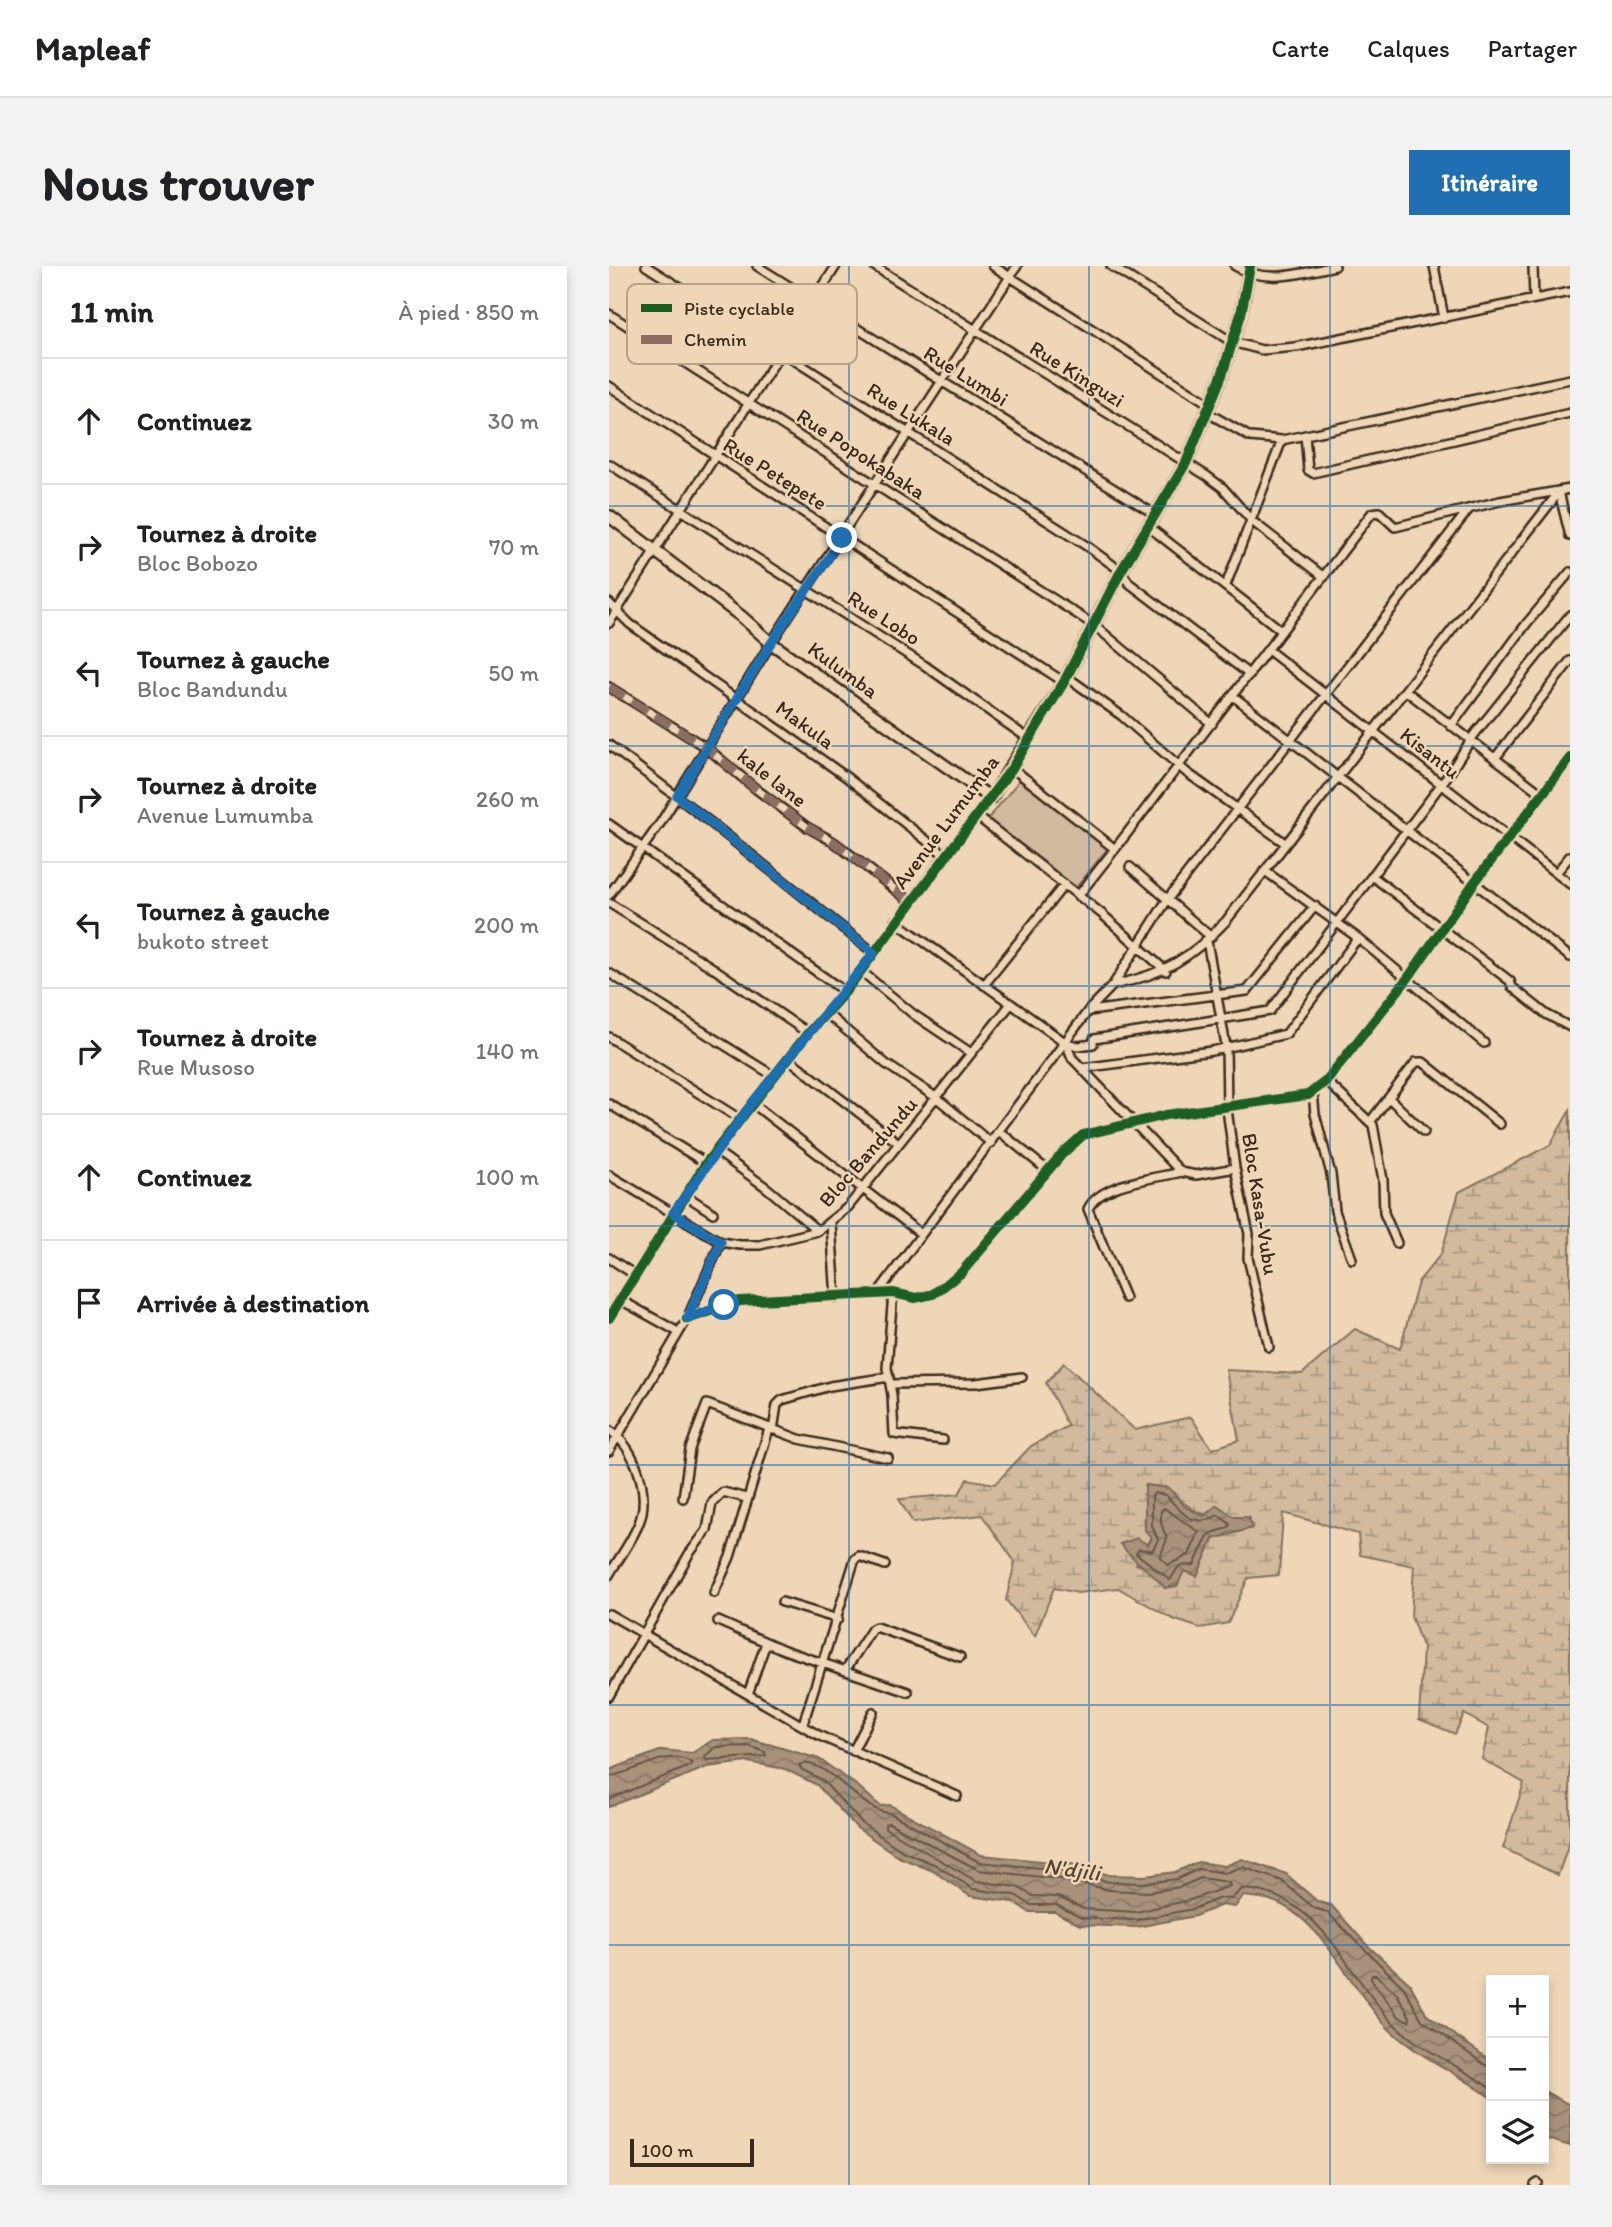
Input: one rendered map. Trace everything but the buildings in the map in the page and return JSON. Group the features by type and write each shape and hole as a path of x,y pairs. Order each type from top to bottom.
{"street":[{"name":"Rue Lukala","path":"646,266 674,284"},
{"name":"Rue Lumbi","path":"757,266 786,284"},
{"path":"826,284 837,266"},
{"name":"Rue Kinguzi","path":"874,266 1223,488 1252,521 1324,577"},
{"path":"993,266 1249,437 1282,440 1570,379"},
{"path":"609,895 677,796 771,643 1017,266"},
{"path":"1111,266 1232,342 1254,349 1274,350 1570,292"},
{"path":"1235,266 1288,275 1335,266"},
{"path":"1434,266 1444,318"},
{"path":"1533,266 1534,299"},
{"name":"Avenue Lumumba","path":"609,1318 706,1163 808,1033 845,992 895,921 978,817 1012,768 1065,680 1121,571 1186,463 1210,409 1232,342 1249,270"},
{"name":"Rue Popokabaka","path":"609,314 627,326"},
{"name":"Rue Lumbi","path":"857,329 1156,515"},
{"name":"Rue Popokabaka","path":"687,364 1094,625 1212,724"},
{"path":"609,623 775,364"},
{"name":"Rue Lukala","path":"798,364 1121,571 1129,583 1250,675"},
{"name":"Rue Petepete","path":"609,386 1122,716 1180,766 1285,843"},
{"path":"1305,435 1308,470 1313,473 1570,413"},
{"path":"1226,585 1282,440"},
{"name":"Rue Lobo","path":"609,464 924,665 1029,740"},
{"path":"1078,896 1372,513 1379,512 1395,527 1570,489"},
{"path":"1559,492 1570,536"},
{"path":"1113,985 1166,971 1209,939 1339,778 1559,492"},
{"path":"877,1295 1088,1011 1113,985 1167,900 1292,742 1469,509"},
{"name":"Kulumba","path":"609,516 742,617 771,643 991,798"},
{"path":"1149,527 1282,631"},
{"path":"1451,726 1527,623 1570,572"},
{"name":"Makula","path":"609,603 630,624 845,776 945,855"},
{"path":"895,921 1066,1043 1090,1045 1094,1039 1270,1010 1570,615"},
{"name":"Kisantu","path":"1268,650 1570,884"},
{"path":"1496,757 1570,661"},
{"name":"kale lane","path":"609,687 708,748 766,796 807,827 834,842 910,901"},
{"path":"1406,691 1542,794"},
{"path":"1233,696 1570,957"},
{"path":"609,745 874,953"},
{"path":"687,1319 740,1301 893,1293 916,1298 933,1294 961,1273 1047,1170 1083,1135 1130,1123 1227,1109 1313,1092 1327,1081 1408,978 1474,883 1570,758"},
{"path":"1012,768 1115,849"},
{"path":"978,817 1078,896 1166,971"},
{"path":"609,824 845,992"},
{"path":"1556,873 1570,856"},
{"path":"1129,867 1209,939"},
{"path":"1265,871 1358,938 1484,1043"},
{"path":"1372,876 1510,981 1512,987 1546,1014 1570,1027"},
{"path":"984,985 1064,885"},
{"path":"609,903 808,1033"},
{"path":"1088,1011 1251,989 1315,906"},
{"path":"1082,1068 1200,1053 1286,1034 1358,938"},
{"name":"Bloc Kasa-Vubu","path":"1209,939 1226,1046 1227,1109 1235,1168 1249,1234 1248,1258 1269,1347"},
{"path":"861,971 904,1007 971,1053"},
{"path":"609,973 774,1076"},
{"name":"Bloc Bandundu","path":"609,1175 721,1242 760,1245 818,1231 831,1223 863,1188 897,1142 937,1098 1010,1004"},
{"path":"827,1014 886,1064 937,1098 991,1143"},
{"path":"609,1037 740,1119"},
{"path":"1066,1043 1072,1058 1130,1123 1181,1172"},
{"path":"789,1059 897,1142"},
{"path":"1370,1122 1416,1062 1423,1062 1500,1124"},
{"path":"1327,1081 1370,1122 1383,1180 1384,1213 1397,1243"},
{"path":"1313,1092 1315,1114 1331,1174 1333,1203 1352,1259"},
{"path":"1389,1098 1424,1132"},
{"path":"752,1103 921,1234"},
{"path":"609,1104 706,1163"},
{"path":"999,1131 1047,1170"},
{"path":"716,1151 767,1188 818,1231"},
{"path":"1125,1298 1088,1209 1091,1202 1126,1183 1181,1172 1196,1175 1235,1168"},
{"path":"685,1195 713,1213"},
{"path":"831,1223 836,1298"},
{"path":"609,1451 687,1319 721,1242"},
{"path":"609,1258 635,1275"},
{"path":"893,1293 887,1351 894,1434 943,1440"},
{"path":"619,1299 678,1332"},
{"path":"714,1594 730,1557 777,1405 782,1400 830,1386 889,1381 976,1382 1021,1377"},
{"path":"683,1498 690,1449 708,1404 771,1429 888,1458"},
{"path":"609,1430 617,1435 634,1462 642,1501 639,1523 609,1575"},
{"path":"609,1696 689,1554 707,1530 716,1497 723,1492 746,1499"},
{"path":"803,1724 855,1559 859,1556 885,1565"},
{"path":"782,1602 838,1619"},
{"path":"609,1614 853,1751 957,1796"},
{"path":"717,1621 767,1643 908,1692"},
{"path":"846,1669 876,1627 960,1657"},
{"path":"748,1694 767,1643"},
{"path":"853,1751 873,1712"}],"green space":[{"path":"1021,778 1108,848 1075,889 988,819"},
{"path":"1570,1110 1570,1840 1558,1875 1503,1848 1524,1783 1482,1759 1489,1728 1464,1714 1455,1734 1419,1719 1423,1649 1411,1616 1414,1566 1360,1555 1358,1534 1283,1513 1279,1575 1248,1578 1228,1623 1200,1628 1173,1619 1118,1588 1078,1593 1054,1588 1035,1636 1006,1600 1015,1562 982,1515 913,1523 899,1499 959,1494 967,1479 995,1484 1031,1446 1068,1426 1046,1383 1064,1363 1135,1430 1191,1417 1212,1449 1239,1440 1226,1370 1302,1374 1355,1329 1400,1349 1418,1282 1441,1254 1459,1192 1550,1145","holes":["1145,1485 1169,1488 1196,1511 1214,1516 1249,1517 1252,1528 1213,1539 1197,1575 1184,1571 1165,1588 1149,1569 1136,1564 1152,1537 1145,1530"]}],"water":[{"path":"1145,1485 1169,1488 1185,1507 1204,1516 1217,1505 1234,1517 1249,1517 1252,1528 1213,1539 1197,1576 1184,1571 1177,1586 1165,1588 1120,1544 1137,1538 1148,1545 1152,1538 1145,1530"},
{"name":"N'djili","path":"751,1739 819,1759 859,1787 880,1806 890,1805 981,1855 1071,1864 1109,1875 1145,1876 1175,1872 1198,1862 1225,1866 1242,1859 1286,1874 1318,1902 1331,1905 1367,1945 1410,1984 1427,2015 1486,2057 1486,2095 1400,2039 1375,2013 1321,1938 1289,1909 1270,1900 1243,1896 1235,1907 1222,1905 1195,1916 1137,1927 1080,1925 1055,1912 1029,1912 1013,1902 970,1896 933,1871 899,1857 857,1828 817,1785 785,1769 748,1762 707,1767 609,1807 609,1770 662,1750 692,1753 713,1740"},
{"path":"1549,2094 1570,2105 1570,2146 1549,2140"}],"marked path":[{"path":"609,687 707,748 756,789 807,827 834,842 910,901"}],"cycle path":[{"path":"609,1318 706,1163 808,1033 845,992 1012,768 1064,682 1121,571 1186,463 1222,375 1241,314 1250,266"},
{"path":"687,1319 740,1301 893,1293 916,1298 933,1294 961,1273 1062,1154 1083,1135 1166,1115 1308,1095 1326,1081 1408,978 1474,883 1570,758"}],"route":[{"path":"724,1305 687,1319 721,1242 673,1213 706,1163 752,1103 845,992 874,953 677,796 771,643 842,538"}]}
